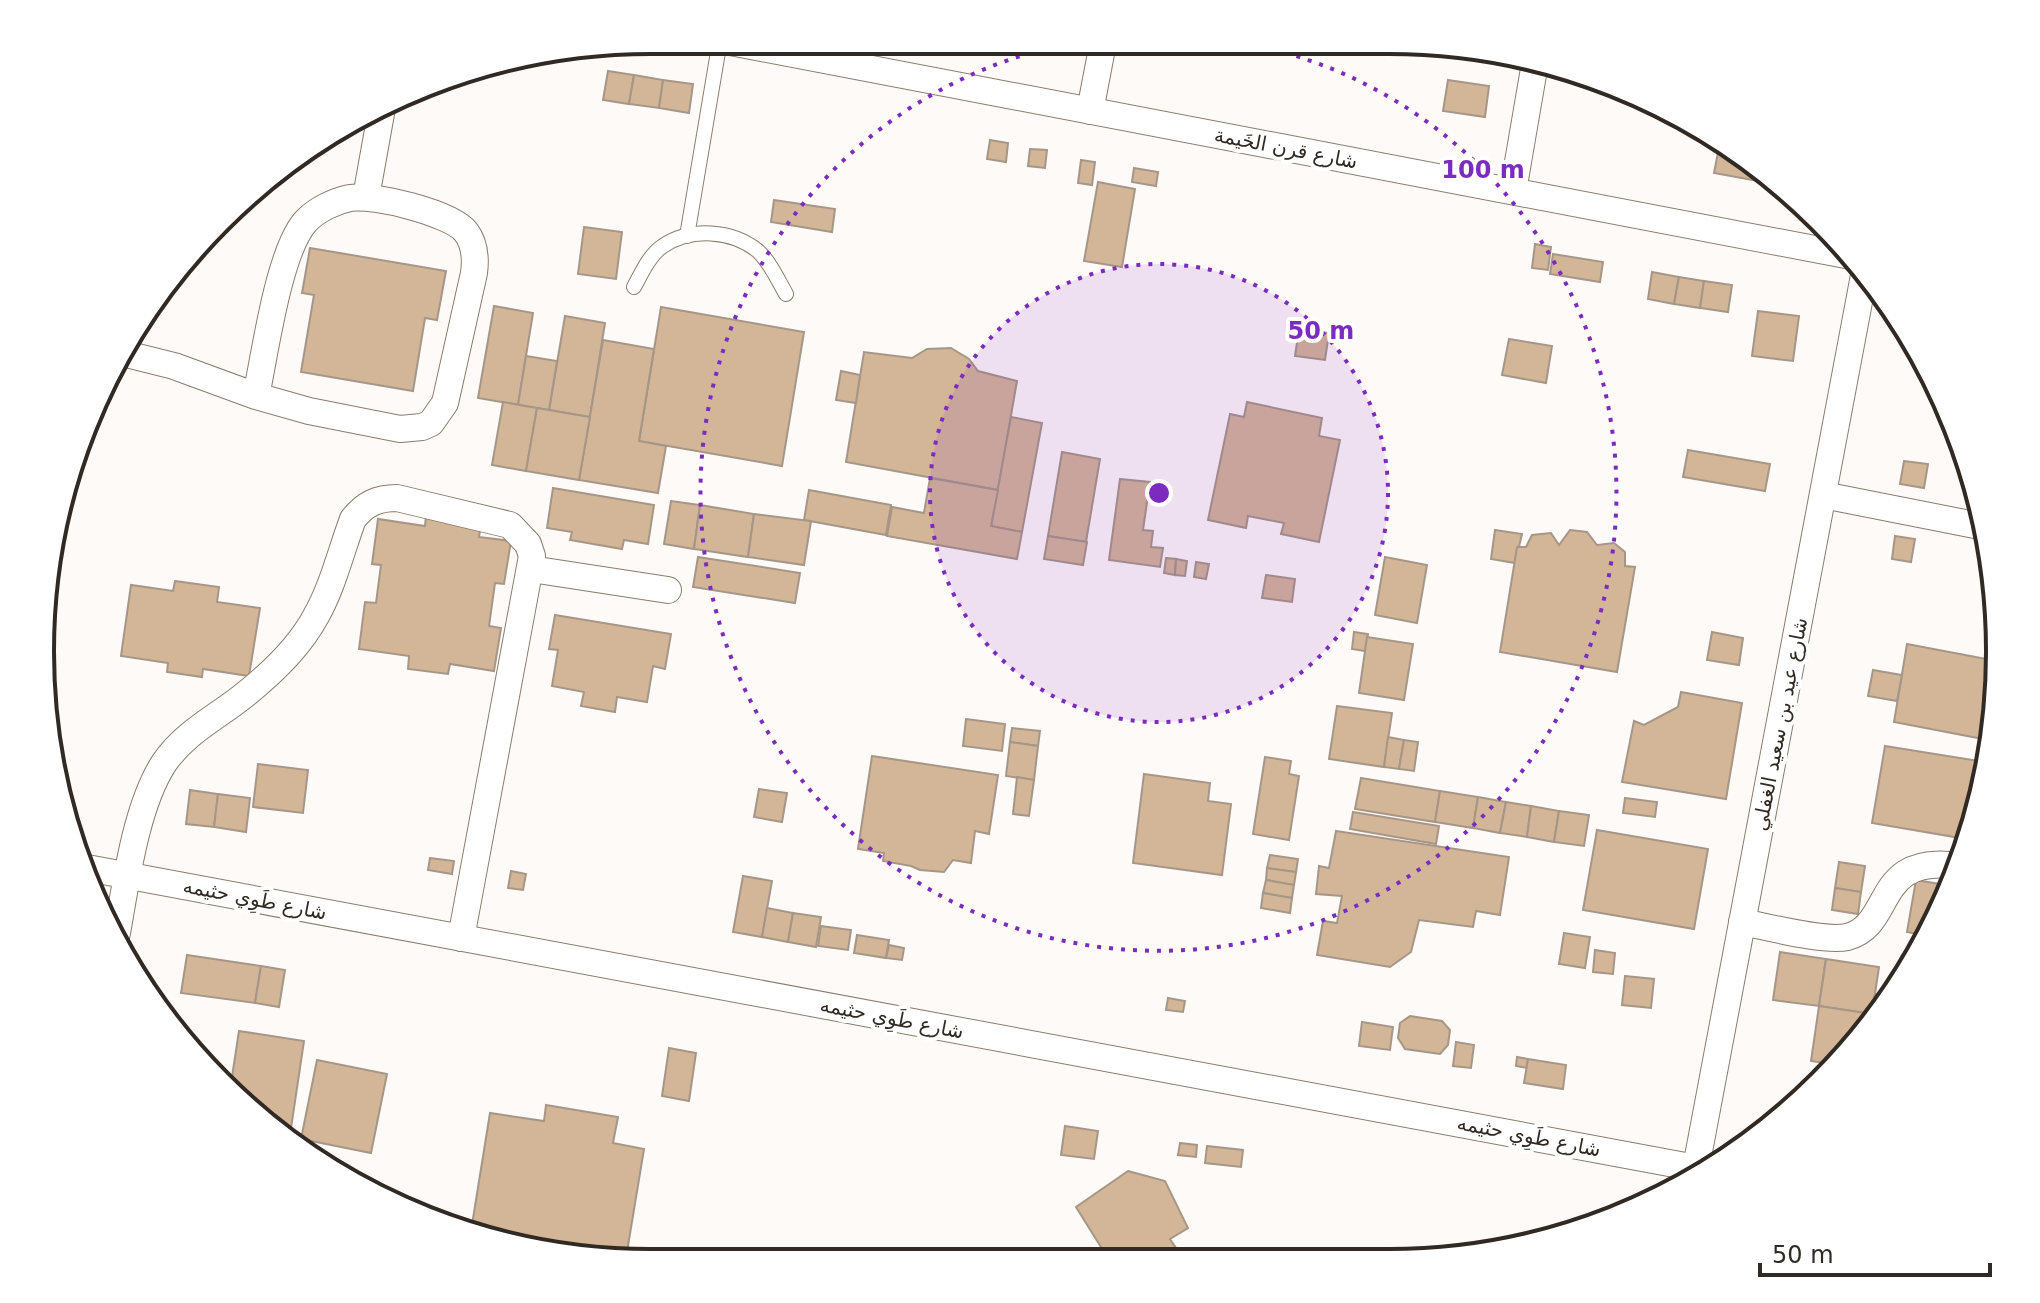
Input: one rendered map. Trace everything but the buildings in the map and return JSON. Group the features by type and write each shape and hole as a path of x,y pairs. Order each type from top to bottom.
{"street":[{"name":"شارع قرن الخَيمة","path":"793,54 1833,253"},
{"path":"1090,111 1101,54"},
{"path":"1513,191 1533,72"},
{"path":"366,197 380,120"},
{"path":"133,356 174,366 256,396 309,411 400,429 422,427 440,414 445,403 476,258 466,232 446,217 366,197 334,202 319,210 307,220 290,245 256,396"},
{"name":"شارع عيد بن سعيد الغفلي","path":"1697,1163 1862,287"},
{"path":"1823,495 1973,525"},
{"path":"119,922 149,793 165,761 181,741 200,725 265,678 301,638 316,617 327,593 353,519 361,509 384,498 397,498 510,525 528,544 532,556 461,938"},
{"path":"531,569 668,590"},
{"path":"1742,922 1845,938 1865,927 1890,888 1901,877 1914,869 1946,866"},
{"name":"شارع طَوِي حثيمه","path":"95,869 1684,1171"}],"lane":[{"path":"687,236 718,54"},
{"path":"634,287 661,247 687,236 712,233 735,237 759,252 786,294"}]}
